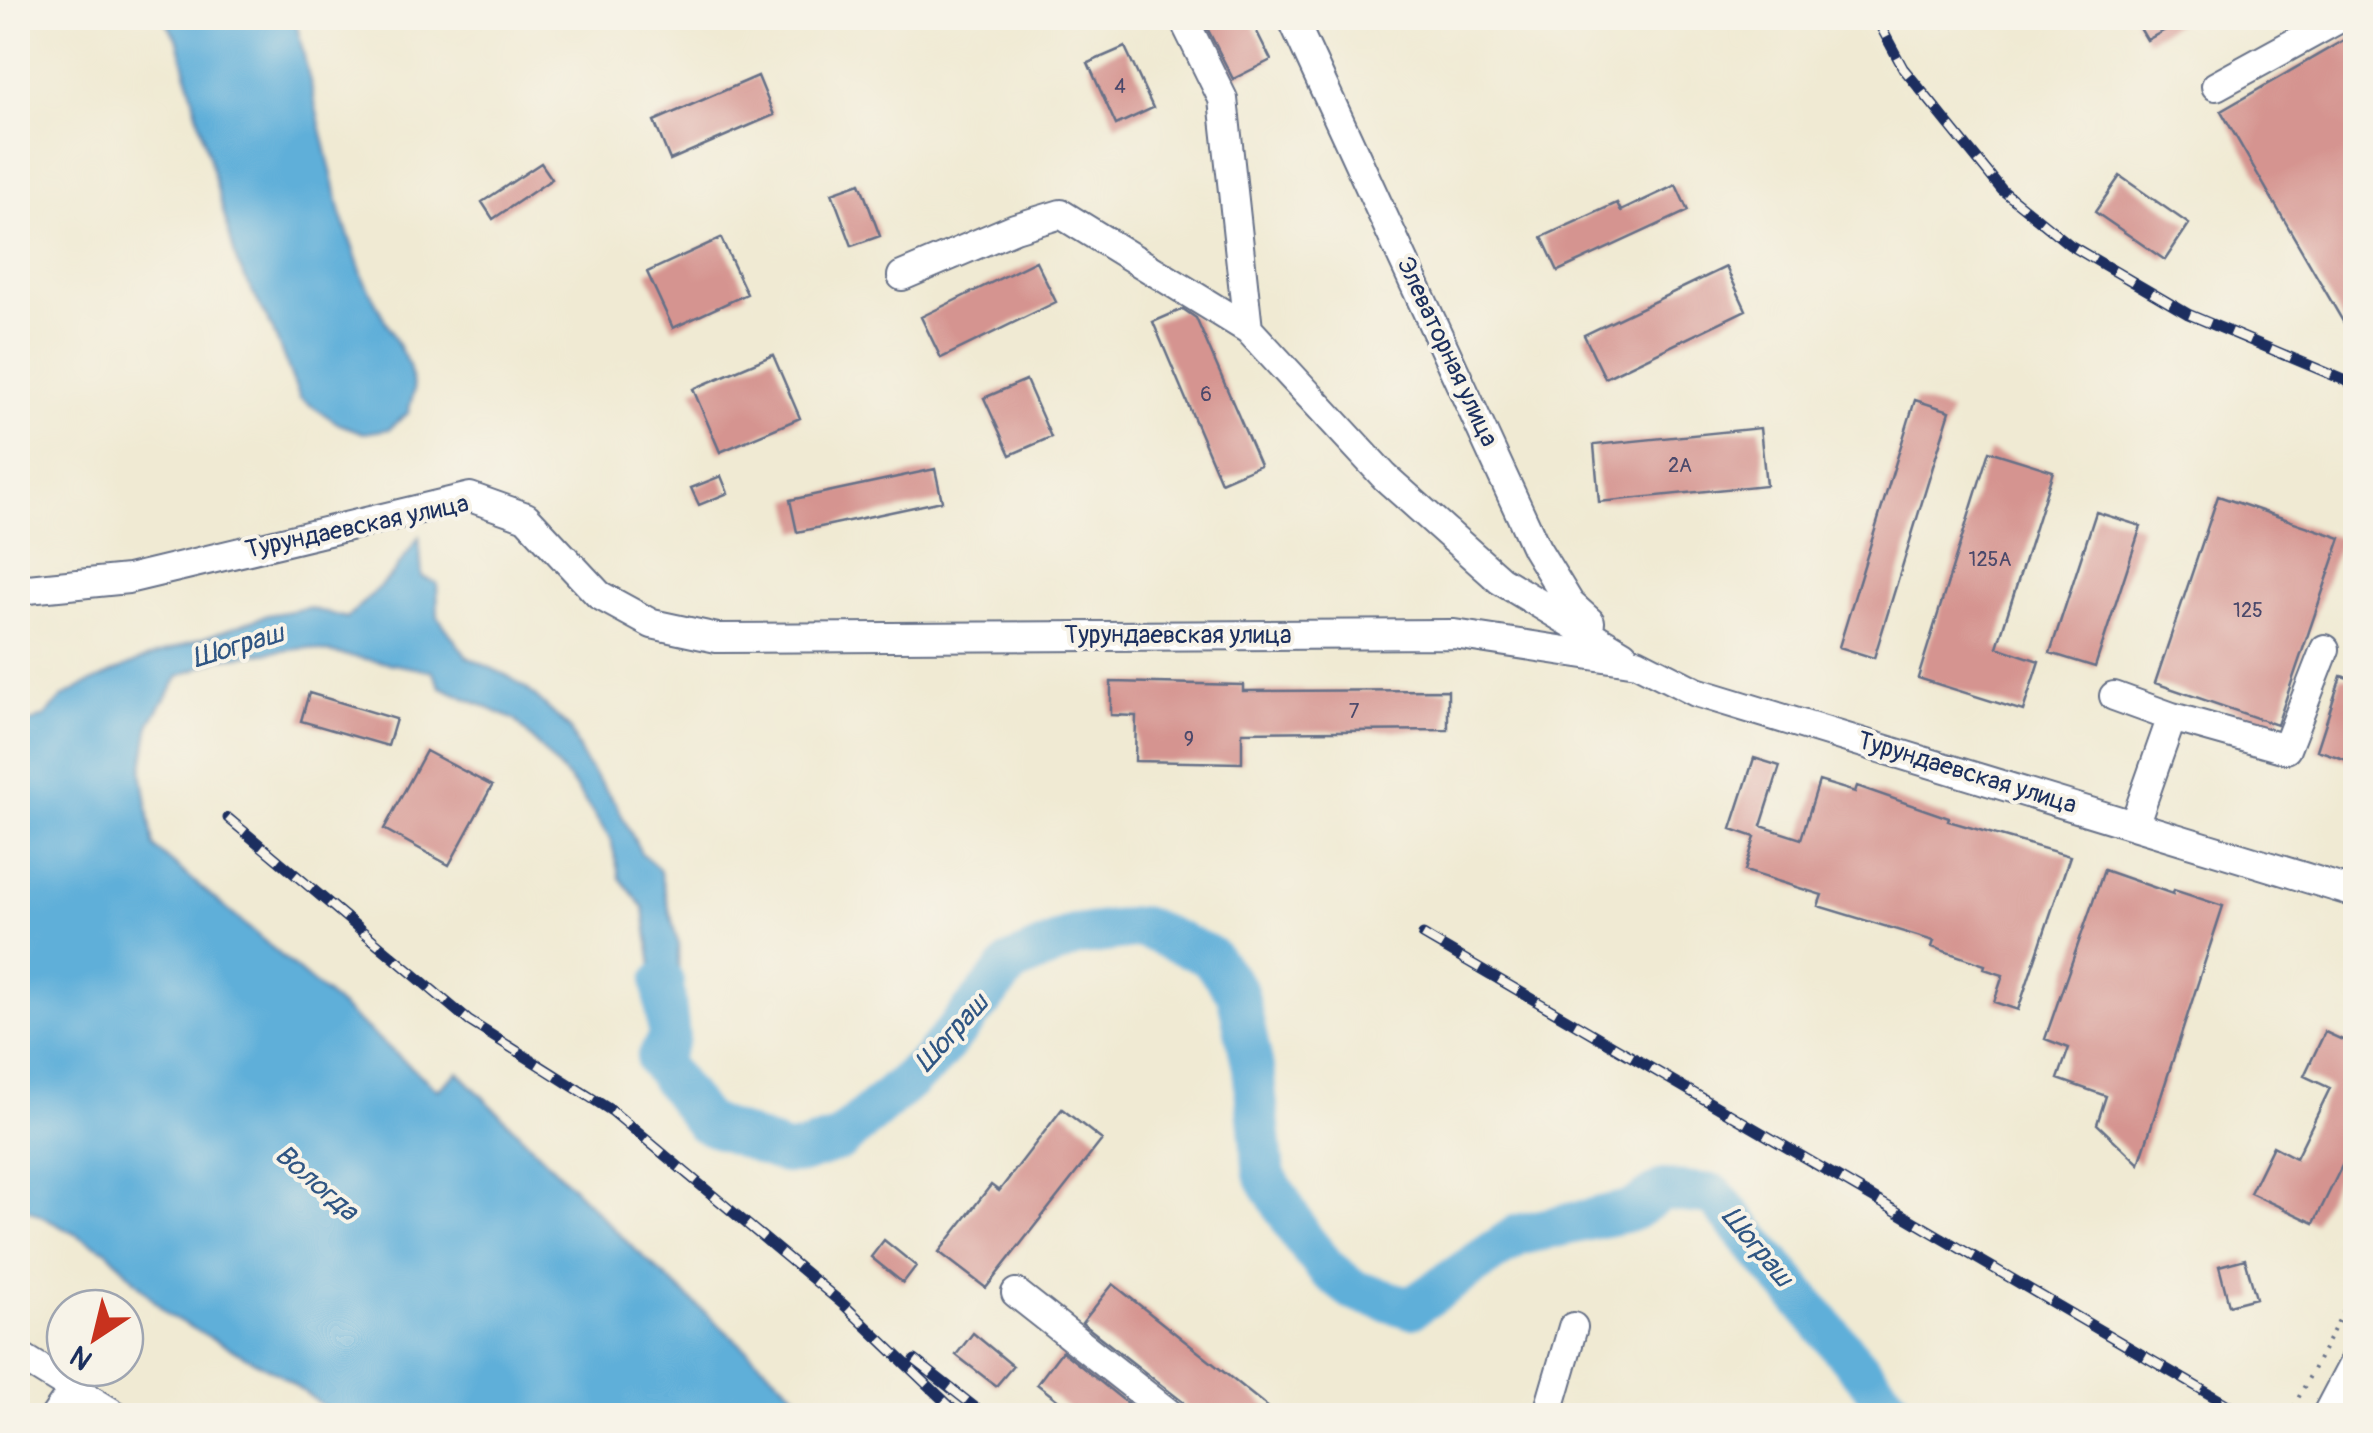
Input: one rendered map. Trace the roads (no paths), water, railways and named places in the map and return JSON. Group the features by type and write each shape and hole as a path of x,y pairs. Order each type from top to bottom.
{"street":[{"path":"1183,18 1223,99 1248,329"},
{"name":"Элеваторная улица","path":"1292,18 1536,548 1570,604 1637,662"},
{"path":"2216,86 2340,18"},
{"path":"902,276 1014,228 1060,214 1248,329 1385,476 1500,580 1637,662"},
{"name":"Турундаевская улица","path":"18,590 128,579 470,497 526,517 599,594 652,624 717,638 1454,634 1637,662 1696,692 2356,893"},
{"path":"2114,696 2286,749 2324,648"},
{"path":"2134,824 2172,717"},
{"path":"1016,1292 1172,1416"},
{"path":"1547,1416 1573,1327"},
{"path":"18,1355 117,1416"},
{"path":"2326,1416 2356,1359"},
{"path":"55,1416 74,1389"}],"water":[{"path":"164,18 295,18 341,214 364,280 409,366 414,390 408,413 389,429 364,433 339,424 300,398 272,328 237,263 178,41"},
{"name":"Вологда","path":"419,537 422,577 437,583 438,617 467,657 527,689 570,729 584,761 616,804 641,853 659,869 678,944 679,1001 669,1037 658,1009 644,908 620,878 611,840 573,784 515,720 441,687 432,671 306,648 221,658 179,676 150,723 142,772 154,847 438,1090 458,1072 630,1245 819,1415 336,1415 279,1374 168,1315 107,1251 18,1204 18,727 44,717 63,697 87,684 141,660 268,615 308,608 347,618 392,575"}],"waterway":[{"name":"Шограш","path":"663,982 669,1037 657,1060 704,1122 784,1153 801,1153 840,1140 928,1064 1012,964 1075,936 1142,927 1209,956 1237,992 1253,1068 1264,1174 1303,1239 1327,1269 1355,1291 1411,1308 1518,1235 1633,1210 1663,1190 1714,1195 1899,1416"}],"railway":[{"path":"1876,18 1903,68 2002,190 2070,245 2188,314 2356,385"},
{"path":"228,818 469,1021 612,1111 844,1305 960,1416"},
{"path":"1423,935 2247,1416"},
{"path":"915,1360 986,1416"}]}
